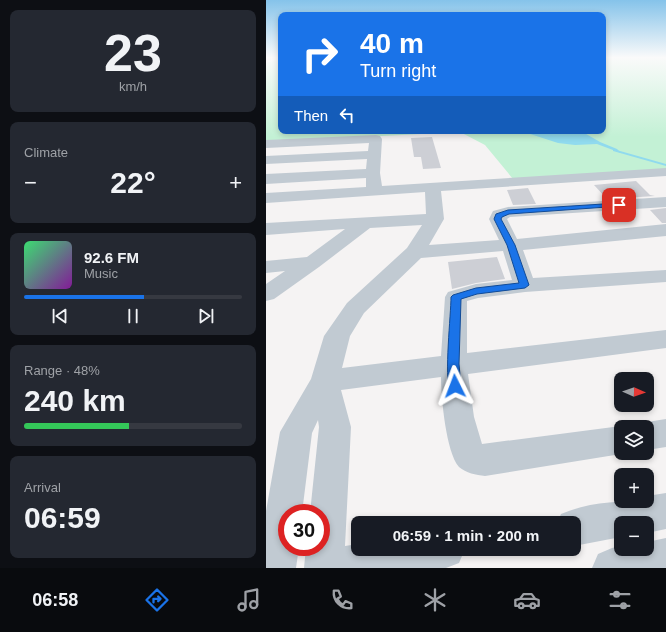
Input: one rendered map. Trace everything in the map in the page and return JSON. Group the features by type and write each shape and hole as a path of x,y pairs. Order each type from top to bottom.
{"street":[{"path":"266,144 375,139 377,140 373,173 374,191"},
{"path":"266,160 375,154"},
{"path":"266,198 666,172"},
{"path":"266,179 373,173"},
{"path":"276,568 296,432 324,382 337,336 355,308 415,252 434,219 433,188"},
{"path":"525,285 511,245 498,219 499,215 504,213 666,202"},
{"path":"266,229 434,219"},
{"path":"266,294 312,263 366,222"},
{"path":"415,252 511,245 666,230"},
{"path":"266,268 312,263"},
{"path":"614,441 497,459 475,459 470,454 455,397 454,364 456,297 476,291 525,285 666,276"},
{"path":"324,382 454,364 666,338"},
{"path":"324,382 335,427 324,568"},
{"path":"654,435 666,433"},
{"path":"581,526 666,511"},
{"path":"336,568 405,556"},
{"path":"612,568 666,558"}],"green space":[{"path":"266,85 278,85 278,134 421,134 266,142"},
{"path":"606,85 666,85 666,169 513,179 485,145 464,134 606,134"}],"water":[{"path":"530,134 586,134 617,149 621,153 597,144 575,145 558,143"}],"building":[{"path":"432,137 441,168 423,169 421,157 414,157 411,138"},
{"path":"636,181 650,195 655,196 607,199 594,185"},
{"path":"528,188 536,204 513,205 507,190"},
{"path":"666,208 666,223 662,223 650,210"},
{"path":"497,257 505,279 476,283 452,289 448,262"}],"waterway":[{"path":"614,150 666,165"}],"route":[{"path":"455,386 454,364 456,297 465,293 476,291 525,285 511,245 498,219 499,215 508,212 619,205"}]}
